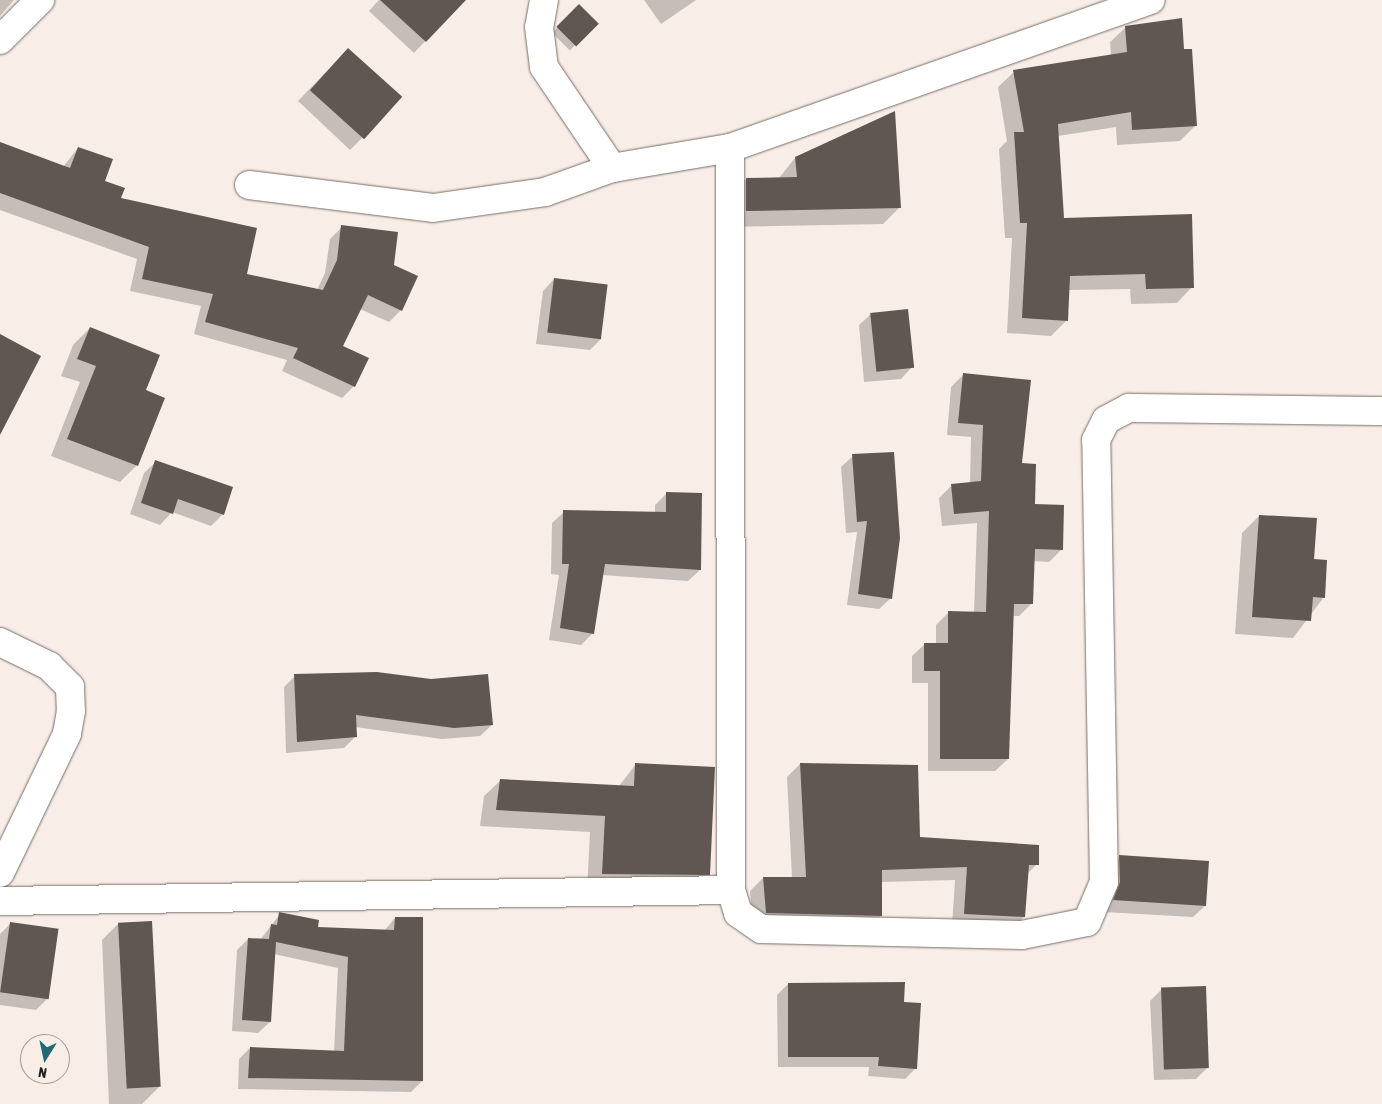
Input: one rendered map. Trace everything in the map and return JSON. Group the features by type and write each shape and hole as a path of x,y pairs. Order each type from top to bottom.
{"street":[{"path":"0,40 40,0"},
{"path":"544,0 540,27 544,67 612,168"},
{"path":"249,185 433,208 545,192 612,168 730,148 1151,0"},
{"path":"730,148 731,890 738,913 761,930 1022,935 1087,922 1104,882 1096,440 1106,420 1129,408 1382,411"},
{"path":"0,642 49,666 70,687 71,712 68,734 0,872"},
{"path":"0,901 731,890"}],"building":[{"path":"380,0 466,0 426,42"},
{"path":"579,4 599,24 576,46 556,27"},
{"path":"1182,18 1184,49 1192,49 1197,126 1132,130 1131,112 1058,124 1064,218 1192,214 1194,288 1146,289 1145,274 1070,276 1068,321 1022,318 1027,223 1020,223 1014,132 1024,132 1013,70 1127,52 1125,26"},
{"path":"348,48 402,97 364,139 310,90"},
{"path":"895,111 901,208 746,211 746,178 797,177 795,157"},
{"path":"0,142 70,168 78,147 113,159 105,181 125,188 121,198 257,228 247,274 323,290 337,260 341,225 398,232 394,265 418,276 402,311 368,295 343,346 369,358 355,387 293,358 298,348 205,322 213,294 142,279 149,247 0,193"},
{"path":"554,278 608,285 601,339 547,333"},
{"path":"908,309 914,368 876,372 870,313"},
{"path":"90,327 160,355 146,390 165,398 138,466 67,439 96,366 77,359"},
{"path":"0,334 41,356 0,435"},
{"path":"963,373 1031,380 1022,463 1036,464 1035,504 1064,505 1063,550 1035,549 1033,604 1014,604 1009,759 940,759 940,671 924,671 924,643 948,643 948,611 986,612 989,511 954,514 951,484 981,481 983,425 958,423"},
{"path":"894,452 900,538 892,599 858,594 867,521 857,522 852,454"},
{"path":"155,460 233,487 224,515 178,499 173,514 141,503"},
{"path":"666,492 702,493 701,570 605,564 594,634 560,628 569,564 562,564 563,510 666,512"},
{"path":"1259,515 1317,518 1314,559 1327,560 1325,598 1313,597 1311,621 1252,617"},
{"path":"377,672 431,679 488,674 493,725 454,728 356,715 357,737 297,742 294,674"},
{"path":"635,763 715,767 710,875 602,874 605,816 496,810 500,779 634,786"},
{"path":"800,763 918,765 920,837 1039,845 1039,865 1029,865 1025,917 964,914 967,867 882,870 882,916 766,913 763,877 806,877"},
{"path":"1119,855 1209,861 1206,906 1113,900 1120,882"},
{"path":"279,912 319,920 318,927 394,930 395,917 423,917 423,1081 248,1078 250,1047 344,1051 348,957 276,942 271,1022 242,1020 248,938 269,939 271,924 277,925"},
{"path":"152,921 161,1087 127,1089 118,923"},
{"path":"10,922 59,929 49,999 0,992"},
{"path":"905,982 904,1002 921,1003 917,1069 878,1066 879,1057 788,1057 788,983"},
{"path":"1206,986 1209,1068 1164,1070 1161,988"}]}
